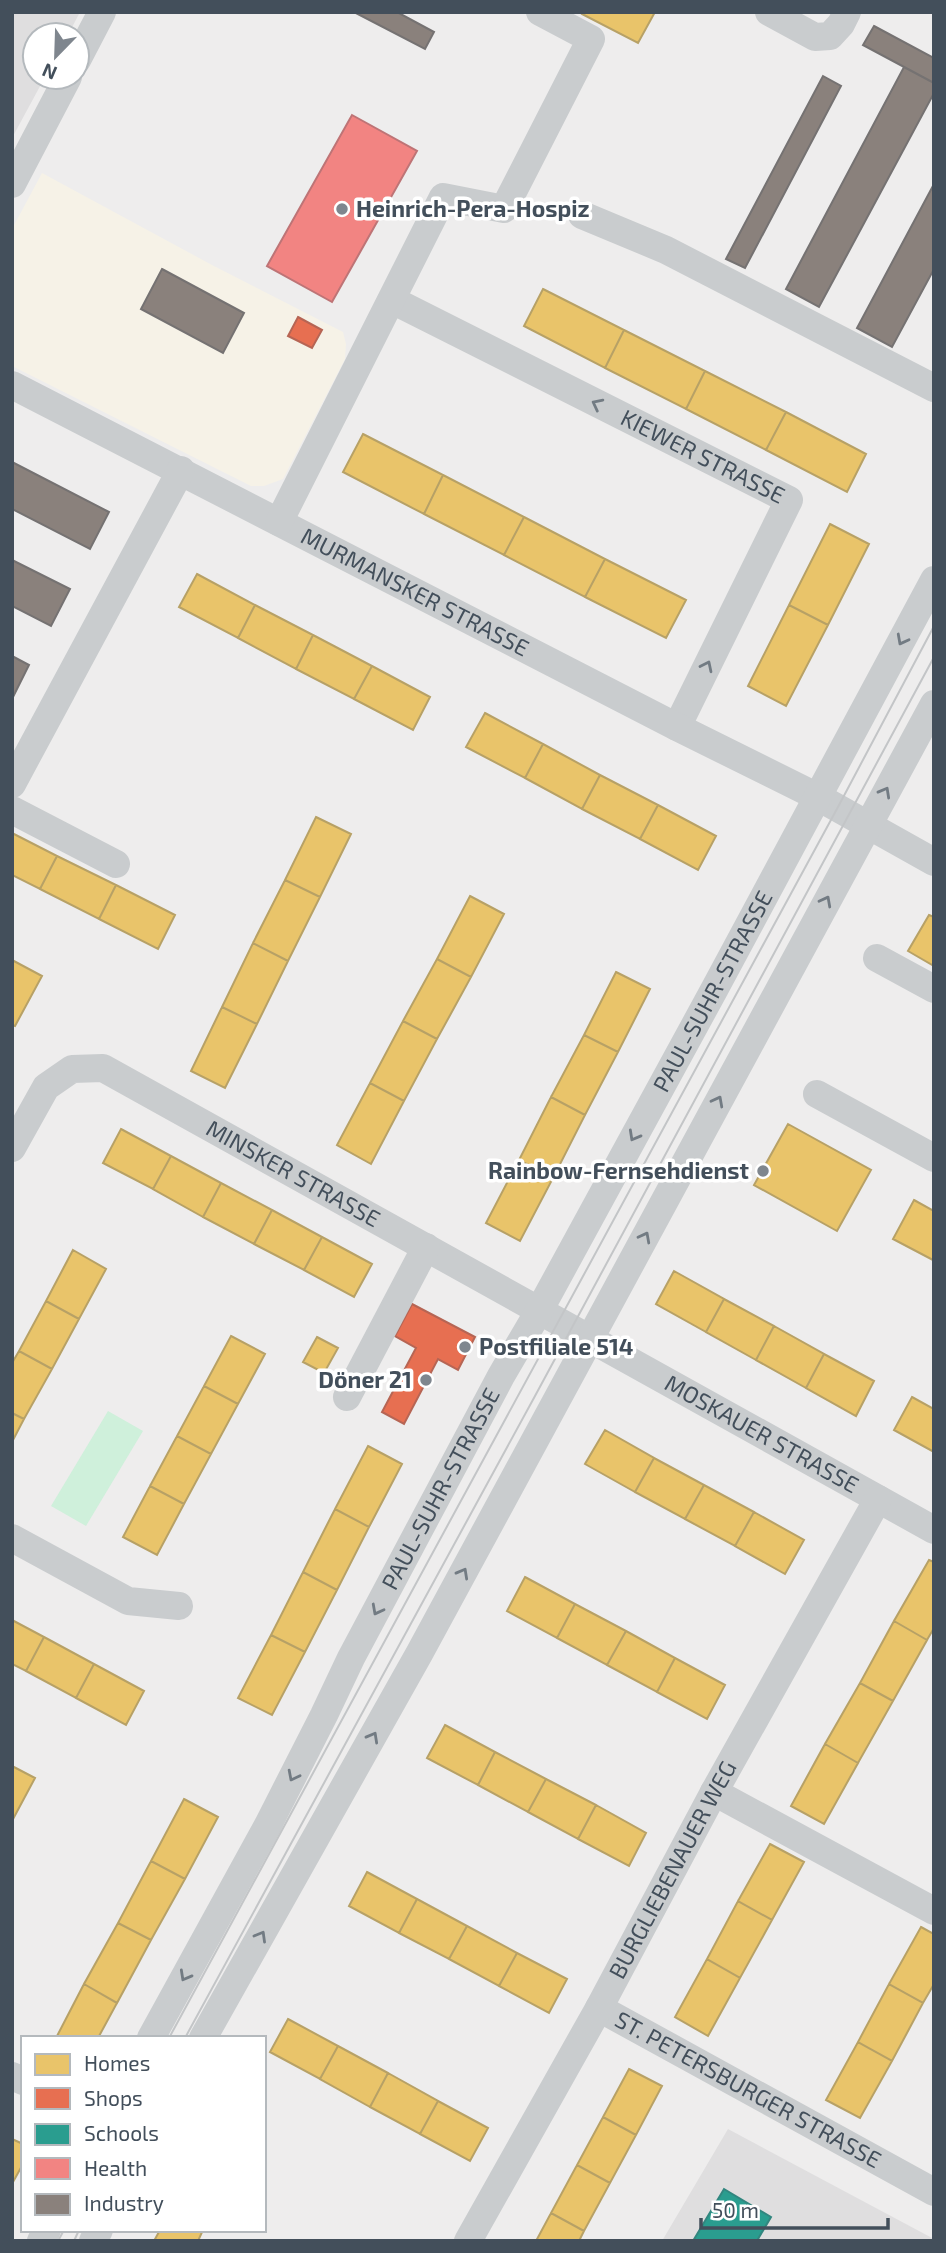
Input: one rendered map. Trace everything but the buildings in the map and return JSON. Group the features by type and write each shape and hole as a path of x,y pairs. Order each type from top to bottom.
{"street":[{"path":"91,34 102,12"},
{"path":"279,522 443,197 504,208 591,39 540,12"},
{"path":"769,12 815,37 830,36 847,12"},
{"path":"12,184 61,91"},
{"path":"582,215 666,250 934,388"},
{"name":"KIEWER STRASSE","path":"391,300 789,500 677,727"},
{"name":"MURMANSKER STRASSE","path":"12,385 818,797"},
{"path":"12,784 181,470"},
{"name":"PAUL-SUHR-STRASSE","path":"153,2036 268,1825 351,1658 482,1412 934,580"},
{"path":"204,2036 374,1736 934,704"},
{"path":"818,797 934,862"},
{"path":"12,810 116,864"},
{"path":"877,958 934,989"},
{"name":"MINSKER STRASSE","path":"12,1148 46,1087 72,1069 103,1068 539,1311"},
{"path":"817,1094 934,1157"},
{"path":"347,1397 426,1247"},
{"name":"MOSKAUER STRASSE","path":"539,1311 934,1530"},
{"name":"BURGLIEBENAUER WEG","path":"468,2241 878,1499"},
{"path":"12,1538 128,1601 179,1606"},
{"path":"714,1792 934,1911"},
{"name":"ST. PETERSBURGER STRASSE","path":"599,2008 934,2192"}],"shaded area":[{"path":"12,12 80,12 75,21 21,21 21,91 37,91 12,138"},
{"path":"42,173 343,332 346,344 345,359 283,479 264,486 251,486 12,366 12,229"},
{"path":"728,2129 934,2239 934,2241 662,2241"}],"green space":[{"path":"108,1411 143,1431 86,1526 51,1506"}],"tram line":[{"path":"170,2036 934,626"},
{"path":"186,2036 934,657"},
{"path":"58,2241 63,2232"},
{"path":"74,2241 78,2232"}],"place":[{"name":"Heinrich-Pera-Hospiz","path":"342,209"},
{"name":"Rainbow-Fernsehdienst","path":"763,1171"},
{"name":"Postfiliale 514","path":"465,1347"},
{"name":"Döner 21","path":"426,1380"}]}
